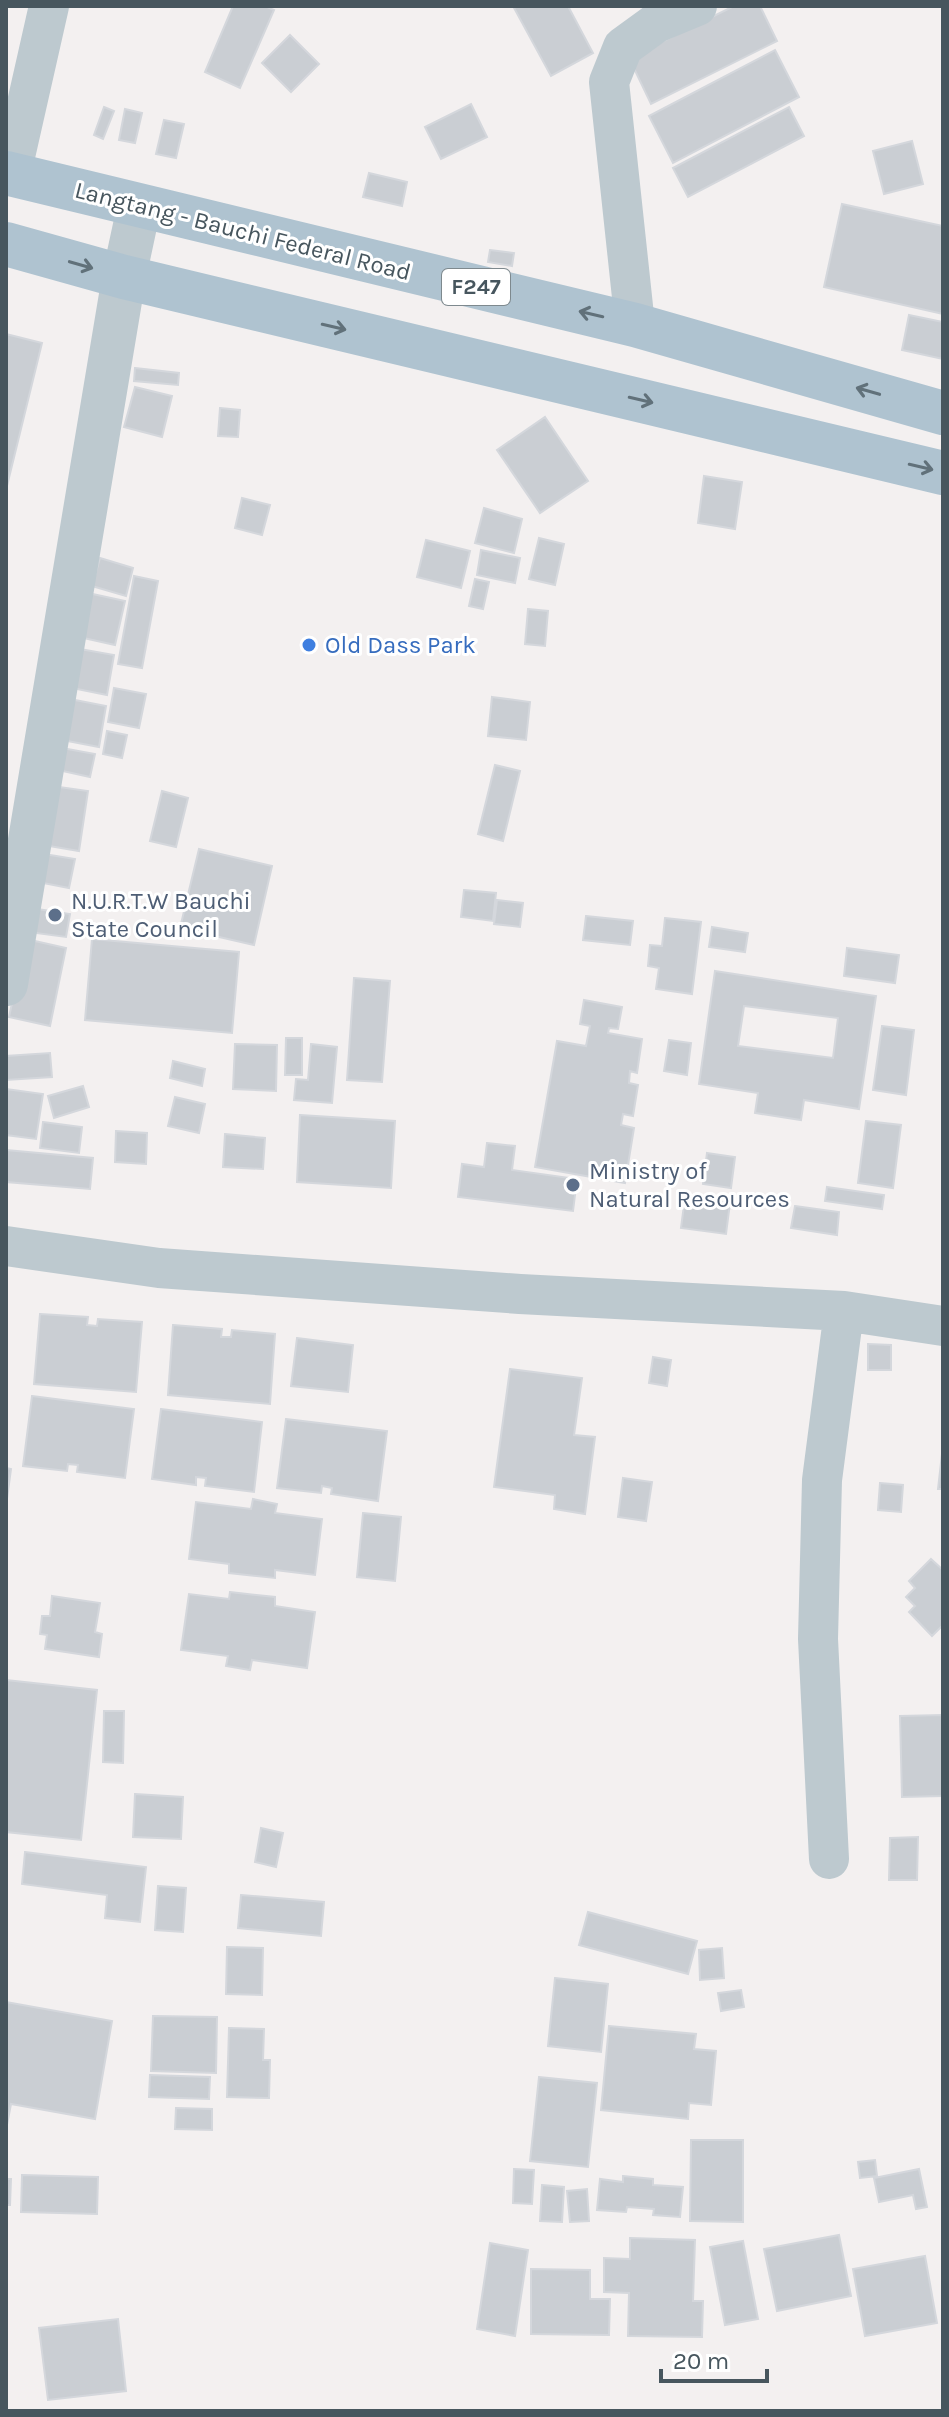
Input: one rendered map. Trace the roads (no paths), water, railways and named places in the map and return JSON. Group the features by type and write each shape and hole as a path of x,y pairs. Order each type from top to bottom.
{"main road":[{"name":"Langtang - Bauchi Federal Road","path":"8,174 635,325 943,413"},
{"path":"6,244 124,277 943,473"}],"street":[{"path":"8,174 49,6"},
{"path":"635,325 609,82 623,47 656,23 697,6"},
{"path":"6,984 124,277 139,207"},
{"path":"6,1246 159,1268 520,1294 844,1311 943,1326"},
{"path":"829,1859 818,1639 822,1480 844,1311"}],"place":[{"name":"Old Dass Park","path":"309,645"},
{"name":"N.U.R.T.W Bauchi State Council","path":"55,915"},
{"name":"Ministry of Natural Resources","path":"573,1185"}]}
